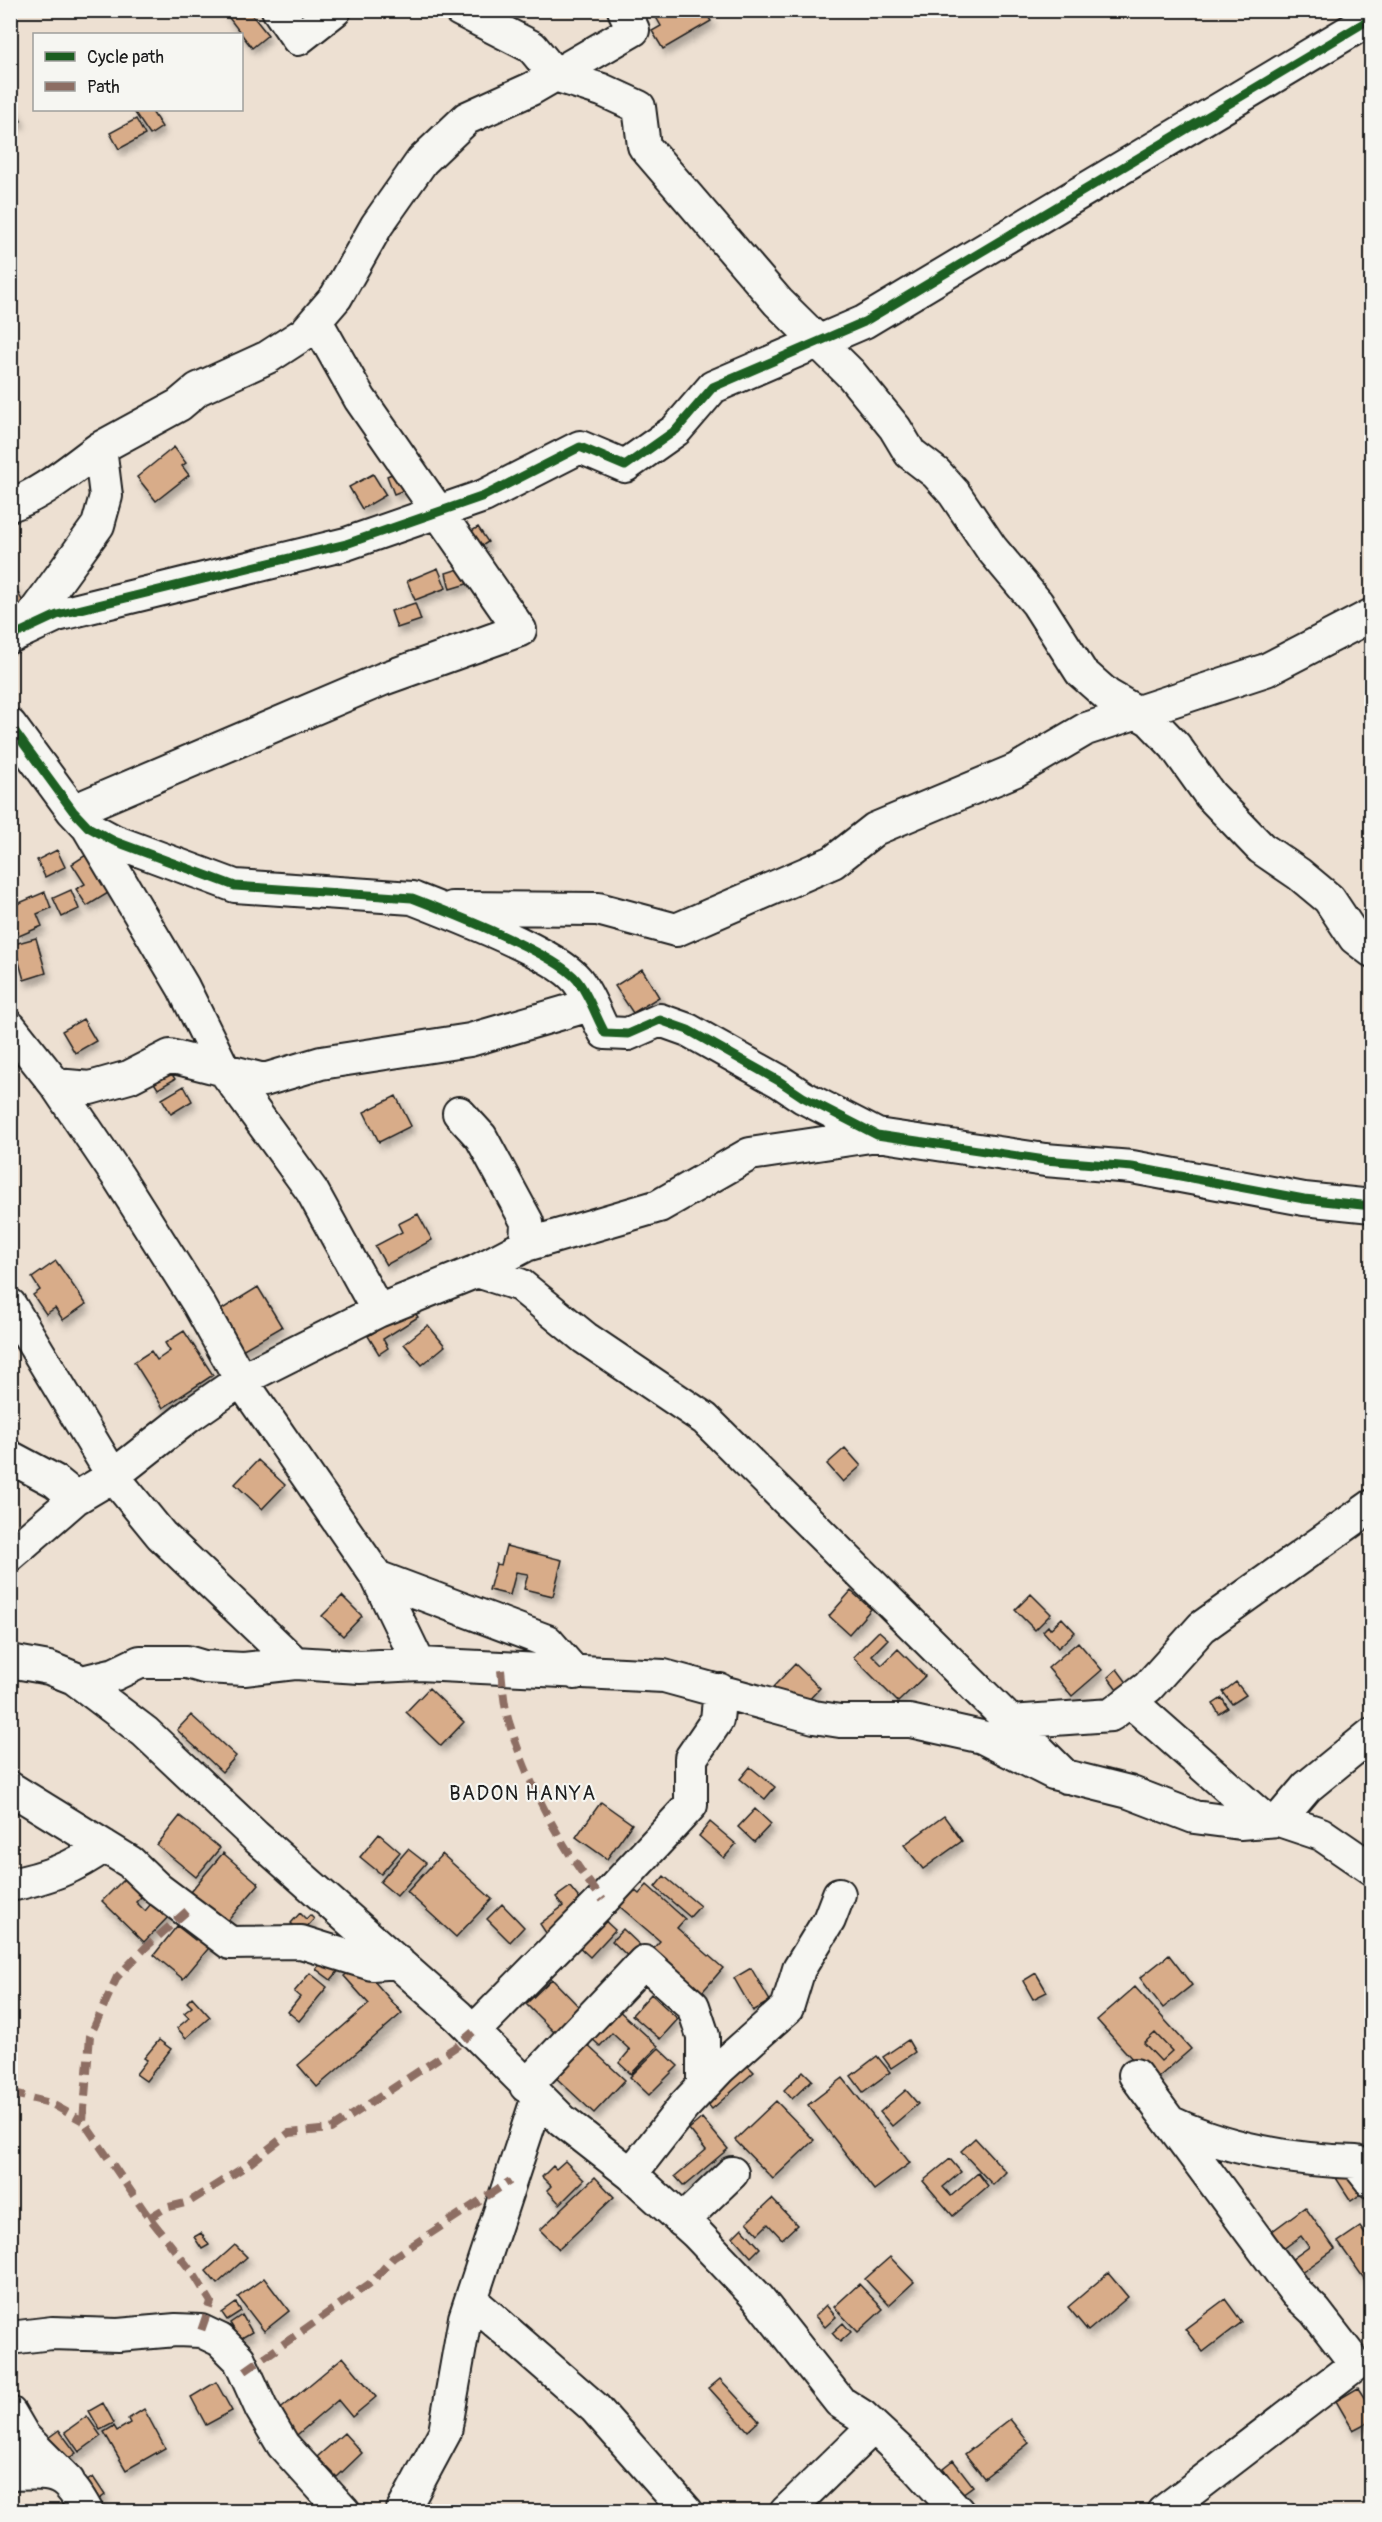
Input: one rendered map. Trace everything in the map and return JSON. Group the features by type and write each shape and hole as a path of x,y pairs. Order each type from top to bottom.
{"street":[{"path":"278,10 298,39 335,10"},
{"path":"460,10 532,47 555,75 602,90 639,107 644,146 778,302 821,343 895,428 910,453 936,473 954,493 991,548 1043,612 1081,672 1107,695 1150,720 1175,746 1210,795 1261,849 1299,874 1329,899 1355,938 1371,951"},
{"path":"10,505 40,489 100,448 179,405 198,388 268,357 306,333 336,297 377,225 422,161 467,118 555,75 633,30 624,10"},
{"path":"16,633 57,615 346,544 484,496 580,447 625,466 676,430 712,387 821,343 864,322 1371,18"},
{"path":"80,819 383,679 520,630 360,399 316,321"},
{"path":"16,633 98,525 106,496 100,448"},
{"path":"439,908 598,909 676,930 833,862 875,829 1016,770 1086,729 1266,670 1370,617"},
{"path":"10,725 80,819 183,987 224,1070 312,1191 378,1311"},
{"path":"80,819 114,841 236,885 412,898 439,908 545,957 576,980 605,1033 628,1034 660,1020 687,1030 812,1102 877,1135"},
{"path":"56,1085 90,1088 129,1077 170,1056 264,1080 321,1063 470,1040 590,1005"},
{"path":"10,1027 56,1085 198,1303 240,1380 376,1577 419,1664"},
{"path":"459,1113 481,1137 527,1222 526,1245"},
{"path":"10,1556 76,1498 114,1476 189,1416 240,1380 378,1311 477,1270 526,1245 659,1206 750,1154 877,1135 1045,1160 1132,1167 1304,1199 1371,1206"},
{"path":"477,1270 520,1285 585,1338 705,1419 1066,1777"},
{"path":"10,1305 114,1476 161,1535 295,1663"},
{"path":"10,1457 55,1481 76,1498"},
{"path":"1011,1722 1111,1715 1148,1688 1202,1627 1371,1506"},
{"path":"376,1577 547,1641 575,1672"},
{"path":"10,1647 48,1668 82,1682 146,1732 255,1836 474,2032 562,2120 631,2174 682,2221 758,2298 840,2402 873,2427 918,2468 958,2511"},
{"path":"10,1661 48,1668"},
{"path":"82,1682 115,1674 141,1662 187,1662 204,1667 244,1669 295,1663 360,1667 419,1664 664,1676 720,1690 782,1711 840,1721 910,1721 982,1737 1066,1777 1129,1792 1194,1817 1240,1823 1272,1821 1321,1834 1371,1869"},
{"path":"474,2032 603,1900 691,1805 691,1758 717,1720 720,1690"},
{"path":"1130,1701 1272,1821"},
{"path":"1272,1821 1307,1787 1371,1734"},
{"path":"10,1788 129,1862 158,1889 230,1943 301,1942 372,1964 398,1962"},
{"path":"10,1885 50,1877 82,1862 104,1846"},
{"path":"631,2174 704,2085 787,2008 799,1969 829,1920 839,1894"},
{"path":"402,2511 445,2432 465,2318 532,2091 644,1962 693,2006 703,2036 704,2085"},
{"path":"1135,2075 1296,2293 1364,2358 1163,2511"},
{"path":"1171,2123 1202,2137 1308,2161 1356,2162 1371,2182"},
{"path":"682,2221 732,2173"},
{"path":"471,2300 595,2408 687,2511"},
{"path":"10,2338 52,2332 118,2335 176,2330 201,2331 219,2340 239,2359 261,2408 283,2445 344,2511"},
{"path":"10,2467 17,2425"},
{"path":"17,2425 72,2485 87,2511"},
{"path":"786,2511 873,2427"},
{"path":"10,2474 47,2473 72,2485"}],"building":[{"path":"223,10 248,10 268,35 252,48 243,33 241,33"},
{"path":"652,10 704,10 711,21 663,49 652,31 661,26"},
{"path":"10,101 21,121 10,126"},
{"path":"134,111 152,111 162,127 150,135"},
{"path":"136,119 145,135 119,149 110,133"},
{"path":"174,447 186,463 182,466 189,475 156,501 137,477"},
{"path":"402,470 409,488 394,494 387,476"},
{"path":"373,474 386,495 362,509 349,487"},
{"path":"478,527 488,542 474,551 464,536"},
{"path":"465,567 470,583 450,589 446,573"},
{"path":"438,568 446,588 415,600 407,581"},
{"path":"10,579 27,609 10,618"},
{"path":"415,603 421,620 397,628 391,611"},
{"path":"57,850 65,867 45,877 37,860"},
{"path":"89,853 113,890 87,906 76,889 85,884 72,864"},
{"path":"71,890 79,909 62,917 53,898"},
{"path":"45,892 51,908 37,914 42,926 19,936 10,915 10,907"},
{"path":"36,938 46,973 24,980 14,944"},
{"path":"642,969 659,997 633,1013 615,986"},
{"path":"83,1019 96,1041 75,1053 62,1031"},
{"path":"170,1071 175,1079 158,1089 153,1081"},
{"path":"184,1086 192,1101 171,1114 162,1099"},
{"path":"396,1096 411,1126 379,1142 364,1112"},
{"path":"418,1214 432,1240 386,1265 375,1246 402,1232 398,1224"},
{"path":"56,1261 86,1304 63,1320 55,1308 46,1314 33,1295 40,1290 32,1278"},
{"path":"258,1287 282,1327 242,1350 219,1311"},
{"path":"412,1309 418,1317 383,1339 388,1348 379,1354 368,1336"},
{"path":"428,1325 445,1346 422,1365 404,1344"},
{"path":"184,1331 213,1375 163,1408 134,1362 151,1351 157,1360 170,1351 165,1343"},
{"path":"845,1448 861,1466 843,1482 827,1464"},
{"path":"258,1460 285,1485 262,1509 235,1484"},
{"path":"506,1546 562,1560 553,1596 524,1589 528,1574 516,1572 510,1595 489,1590 496,1564 501,1565"},
{"path":"851,1591 871,1609 849,1634 829,1616"},
{"path":"1031,1594 1051,1614 1035,1630 1015,1610"},
{"path":"342,1596 362,1616 343,1636 322,1616"},
{"path":"1062,1618 1075,1632 1058,1648 1043,1631 1048,1626 1050,1629"},
{"path":"879,1631 888,1639 872,1655 882,1665 898,1649 925,1676 898,1702 853,1657"},
{"path":"1078,1642 1102,1670 1072,1696 1048,1668"},
{"path":"795,1664 820,1688 802,1707 792,1705 773,1687"},
{"path":"1117,1669 1131,1688 1118,1697 1114,1692 1117,1689 1108,1677"},
{"path":"1236,1682 1246,1695 1232,1704 1223,1692"},
{"path":"429,1688 464,1722 441,1746 406,1712"},
{"path":"1222,1698 1228,1708 1219,1714 1213,1704"},
{"path":"191,1715 236,1756 222,1772 177,1730"},
{"path":"750,1767 775,1787 765,1799 740,1779"},
{"path":"601,1802 632,1824 607,1859 576,1837"},
{"path":"755,1809 771,1824 754,1842 738,1827"},
{"path":"180,1816 220,1848 196,1877 157,1845"},
{"path":"944,1816 962,1841 923,1869 904,1845"},
{"path":"710,1822 736,1844 724,1858 699,1836"},
{"path":"379,1834 400,1852 381,1874 360,1857"},
{"path":"408,1849 426,1863 397,1896 380,1882"},
{"path":"223,1853 259,1884 226,1923 190,1892"},
{"path":"442,1854 492,1899 456,1937 407,1892"},
{"path":"129,1874 147,1891 136,1902 145,1911 155,1899 171,1914 144,1942 102,1901"},
{"path":"664,1876 700,1906 690,1917 655,1887"},
{"path":"626,1883 639,1894 647,1885 685,1919 677,1928 723,1968 697,1998 647,1955 660,1941 612,1900"},
{"path":"570,1887 586,1907 548,1936 540,1924 563,1906 556,1897"},
{"path":"502,1904 524,1927 510,1942 487,1919"},
{"path":"300,1913 306,1919 310,1915 314,1919 301,1933 291,1923"},
{"path":"602,1918 615,1930 590,1957 577,1945"},
{"path":"177,1926 195,1940 205,1928 218,1937 183,1979 154,1955"},
{"path":"623,1929 646,1951 635,1963 612,1941"},
{"path":"1169,1955 1192,1985 1163,2008 1140,1978"},
{"path":"325,1957 340,1969 331,1980 316,1969"},
{"path":"359,1964 402,2013 317,2087 298,2065 369,2004 344,1976"},
{"path":"751,1968 770,2001 753,2011 734,1978"},
{"path":"310,1973 327,1987 299,2021 288,2012 300,1997 294,1992"},
{"path":"1036,1973 1047,1992 1033,1999 1023,1981"},
{"path":"552,1979 587,2015 562,2040 526,2004"},
{"path":"1135,1987 1191,2049 1153,2082 1097,2020","holes":["1155,2033 1172,2051 1161,2061 1144,2043"]},
{"path":"651,1994 678,2019 660,2039 632,2015"},
{"path":"192,1997 210,2017 186,2038 177,2028 189,2018 184,2013 192,2007 187,2002"},
{"path":"616,2008 658,2046 631,2074 619,2063 630,2050 612,2033 600,2046 590,2037"},
{"path":"1155,2033 1172,2051 1161,2061 1144,2043"},
{"path":"159,2040 171,2049 146,2081 136,2074 147,2060 144,2058"},
{"path":"908,2040 915,2052 891,2068 883,2057"},
{"path":"584,2042 625,2080 594,2113 553,2075"},
{"path":"659,2048 678,2066 649,2095 630,2077"},
{"path":"877,2056 890,2072 863,2092 851,2076"},
{"path":"746,2064 754,2072 712,2109 705,2101"},
{"path":"803,2071 812,2080 792,2099 784,2090"},
{"path":"843,2078 910,2163 874,2190 808,2105"},
{"path":"906,2090 918,2104 892,2126 880,2112"},
{"path":"776,2101 814,2140 773,2179 735,2140"},
{"path":"702,2118 728,2149 684,2186 675,2176 706,2150 689,2129"},
{"path":"975,2138 1006,2172 993,2185 961,2151"},
{"path":"950,2159 961,2172 943,2187 951,2196 978,2173 988,2186 953,2216 923,2181"},
{"path":"565,2161 584,2180 560,2204 547,2190 551,2186 542,2177 553,2166 556,2169"},
{"path":"1349,2170 1364,2192 1351,2201 1336,2178"},
{"path":"595,2177 614,2197 559,2249 540,2230"},
{"path":"772,2199 797,2225 782,2239 768,2224 758,2234 747,2222"},
{"path":"1305,2207 1335,2249 1301,2273 1291,2260 1309,2247 1301,2236 1279,2252 1267,2235"},
{"path":"1360,2227 1372,2244 1372,2275 1365,2280 1338,2242"},
{"path":"742,2228 760,2248 751,2257 733,2237"},
{"path":"201,2233 209,2245 202,2249 194,2237"},
{"path":"235,2245 247,2257 217,2284 206,2271"},
{"path":"890,2257 914,2282 889,2305 865,2279"},
{"path":"1108,2273 1128,2297 1088,2331 1068,2307"},
{"path":"264,2278 289,2311 264,2331 238,2297"},
{"path":"859,2284 883,2309 858,2332 834,2307"},
{"path":"1225,2299 1242,2322 1203,2352 1185,2329"},
{"path":"236,2303 241,2311 227,2320 222,2313"},
{"path":"826,2305 836,2317 825,2327 815,2316"},
{"path":"242,2315 252,2332 240,2339 230,2323"},
{"path":"843,2323 851,2332 840,2342 832,2333"},
{"path":"343,2357 376,2397 352,2417 338,2400 291,2440 271,2417"},
{"path":"720,2379 759,2421 748,2431 709,2388"},
{"path":"216,2382 232,2411 206,2425 191,2397"},
{"path":"1358,2388 1372,2410 1372,2420 1353,2430 1336,2401"},
{"path":"103,2403 114,2423 100,2430 89,2411"},
{"path":"144,2409 165,2448 126,2470 104,2432 114,2426 117,2431 130,2423 128,2419"},
{"path":"87,2416 101,2436 79,2452 65,2432"},
{"path":"1010,2419 1029,2443 984,2478 965,2454"},
{"path":"59,2430 76,2453 65,2461 48,2438"},
{"path":"344,2433 362,2453 337,2477 317,2457"},
{"path":"953,2460 973,2486 962,2494 943,2468"},
{"path":"93,2477 105,2495 95,2502 83,2484"}],"marked path":[{"path":"501,1670 508,1718 537,1794 574,1860 603,1900"},
{"path":"187,1911 146,1947 117,1977 90,2036 83,2121 145,2212 195,2276 211,2302 201,2331"},
{"path":"149,2218 165,2208 189,2202 249,2164 289,2133 331,2129 457,2046 473,2032"},
{"path":"10,2093 50,2103 83,2121"},
{"path":"245,2371 372,2282 393,2258 510,2181"}],"cycle path":[{"path":"10,637 57,615 346,544 484,496 580,447 625,466 676,430 713,387 864,322 1372,18"},
{"path":"10,725 73,811 88,827 114,841 235,886 412,898 500,934 565,969 581,986 605,1033 628,1034 660,1020 688,1030 803,1097 877,1135 1045,1160 1132,1167 1304,1199 1372,1206"}],"district":[{"name":"BADON HANYA","path":"523,1793"}]}
